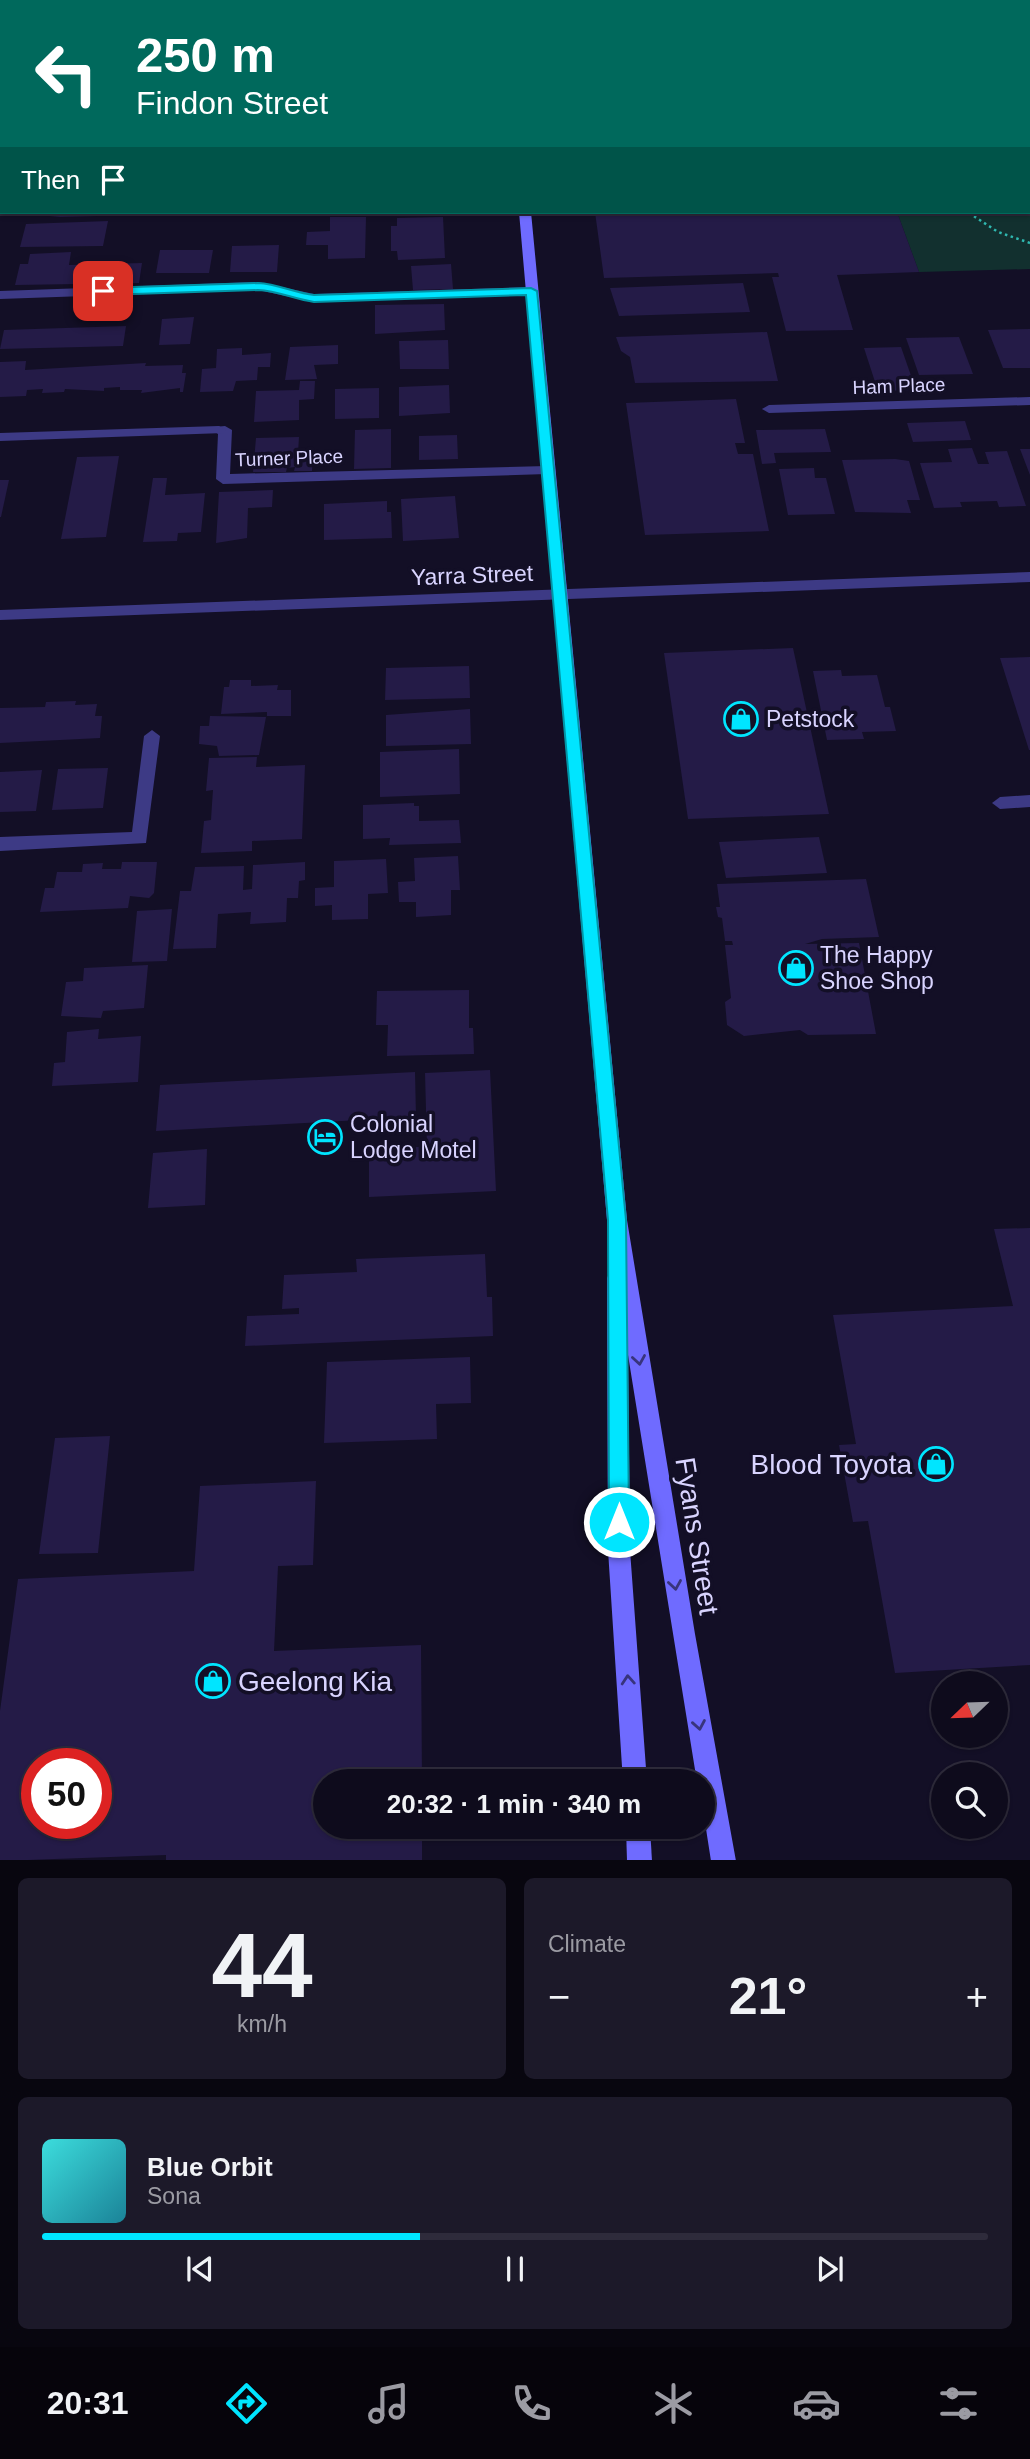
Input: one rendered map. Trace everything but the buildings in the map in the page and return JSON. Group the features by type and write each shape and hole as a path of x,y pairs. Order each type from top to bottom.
{"main road":[{"name":"Fyans Street","path":"525,214 617,1220 683,1634 724,1860"},
{"name":"Fyans Street","path":"617,1220 619,1550 634,1769"},
{"path":"639,1839 640,1860"}],"street":[{"path":"0,0 7,0"},
{"path":"0,295 258,286 280,288 298,296 314,298 531,291"},
{"name":"Ham Place","path":"769,409 1030,401"},
{"name":"Turner Place","path":"0,437 225,430 223,479 547,470"},
{"name":"Yarra Street","path":"0,615 1030,577"},
{"path":"0,844 140,838 152,736"},
{"path":"1000,803 1030,801"}],"path":[{"path":"971,214 998,232 1030,243"}],"green space":[{"path":"898,214 1030,214 1030,269 919,272"}],"place":[{"name":"Petstock","path":"741,719"},
{"name":"The Happy Shoe Shop","path":"796,968"},
{"name":"Colonial Lodge Motel","path":"325,1137"},
{"name":"Blood Toyota","path":"936,1464"},
{"name":"Geelong Kia","path":"213,1681"}],"route":[{"path":"103,291 258,286 280,288 298,296 314,298 531,291 617,1220 619,1522"}]}
